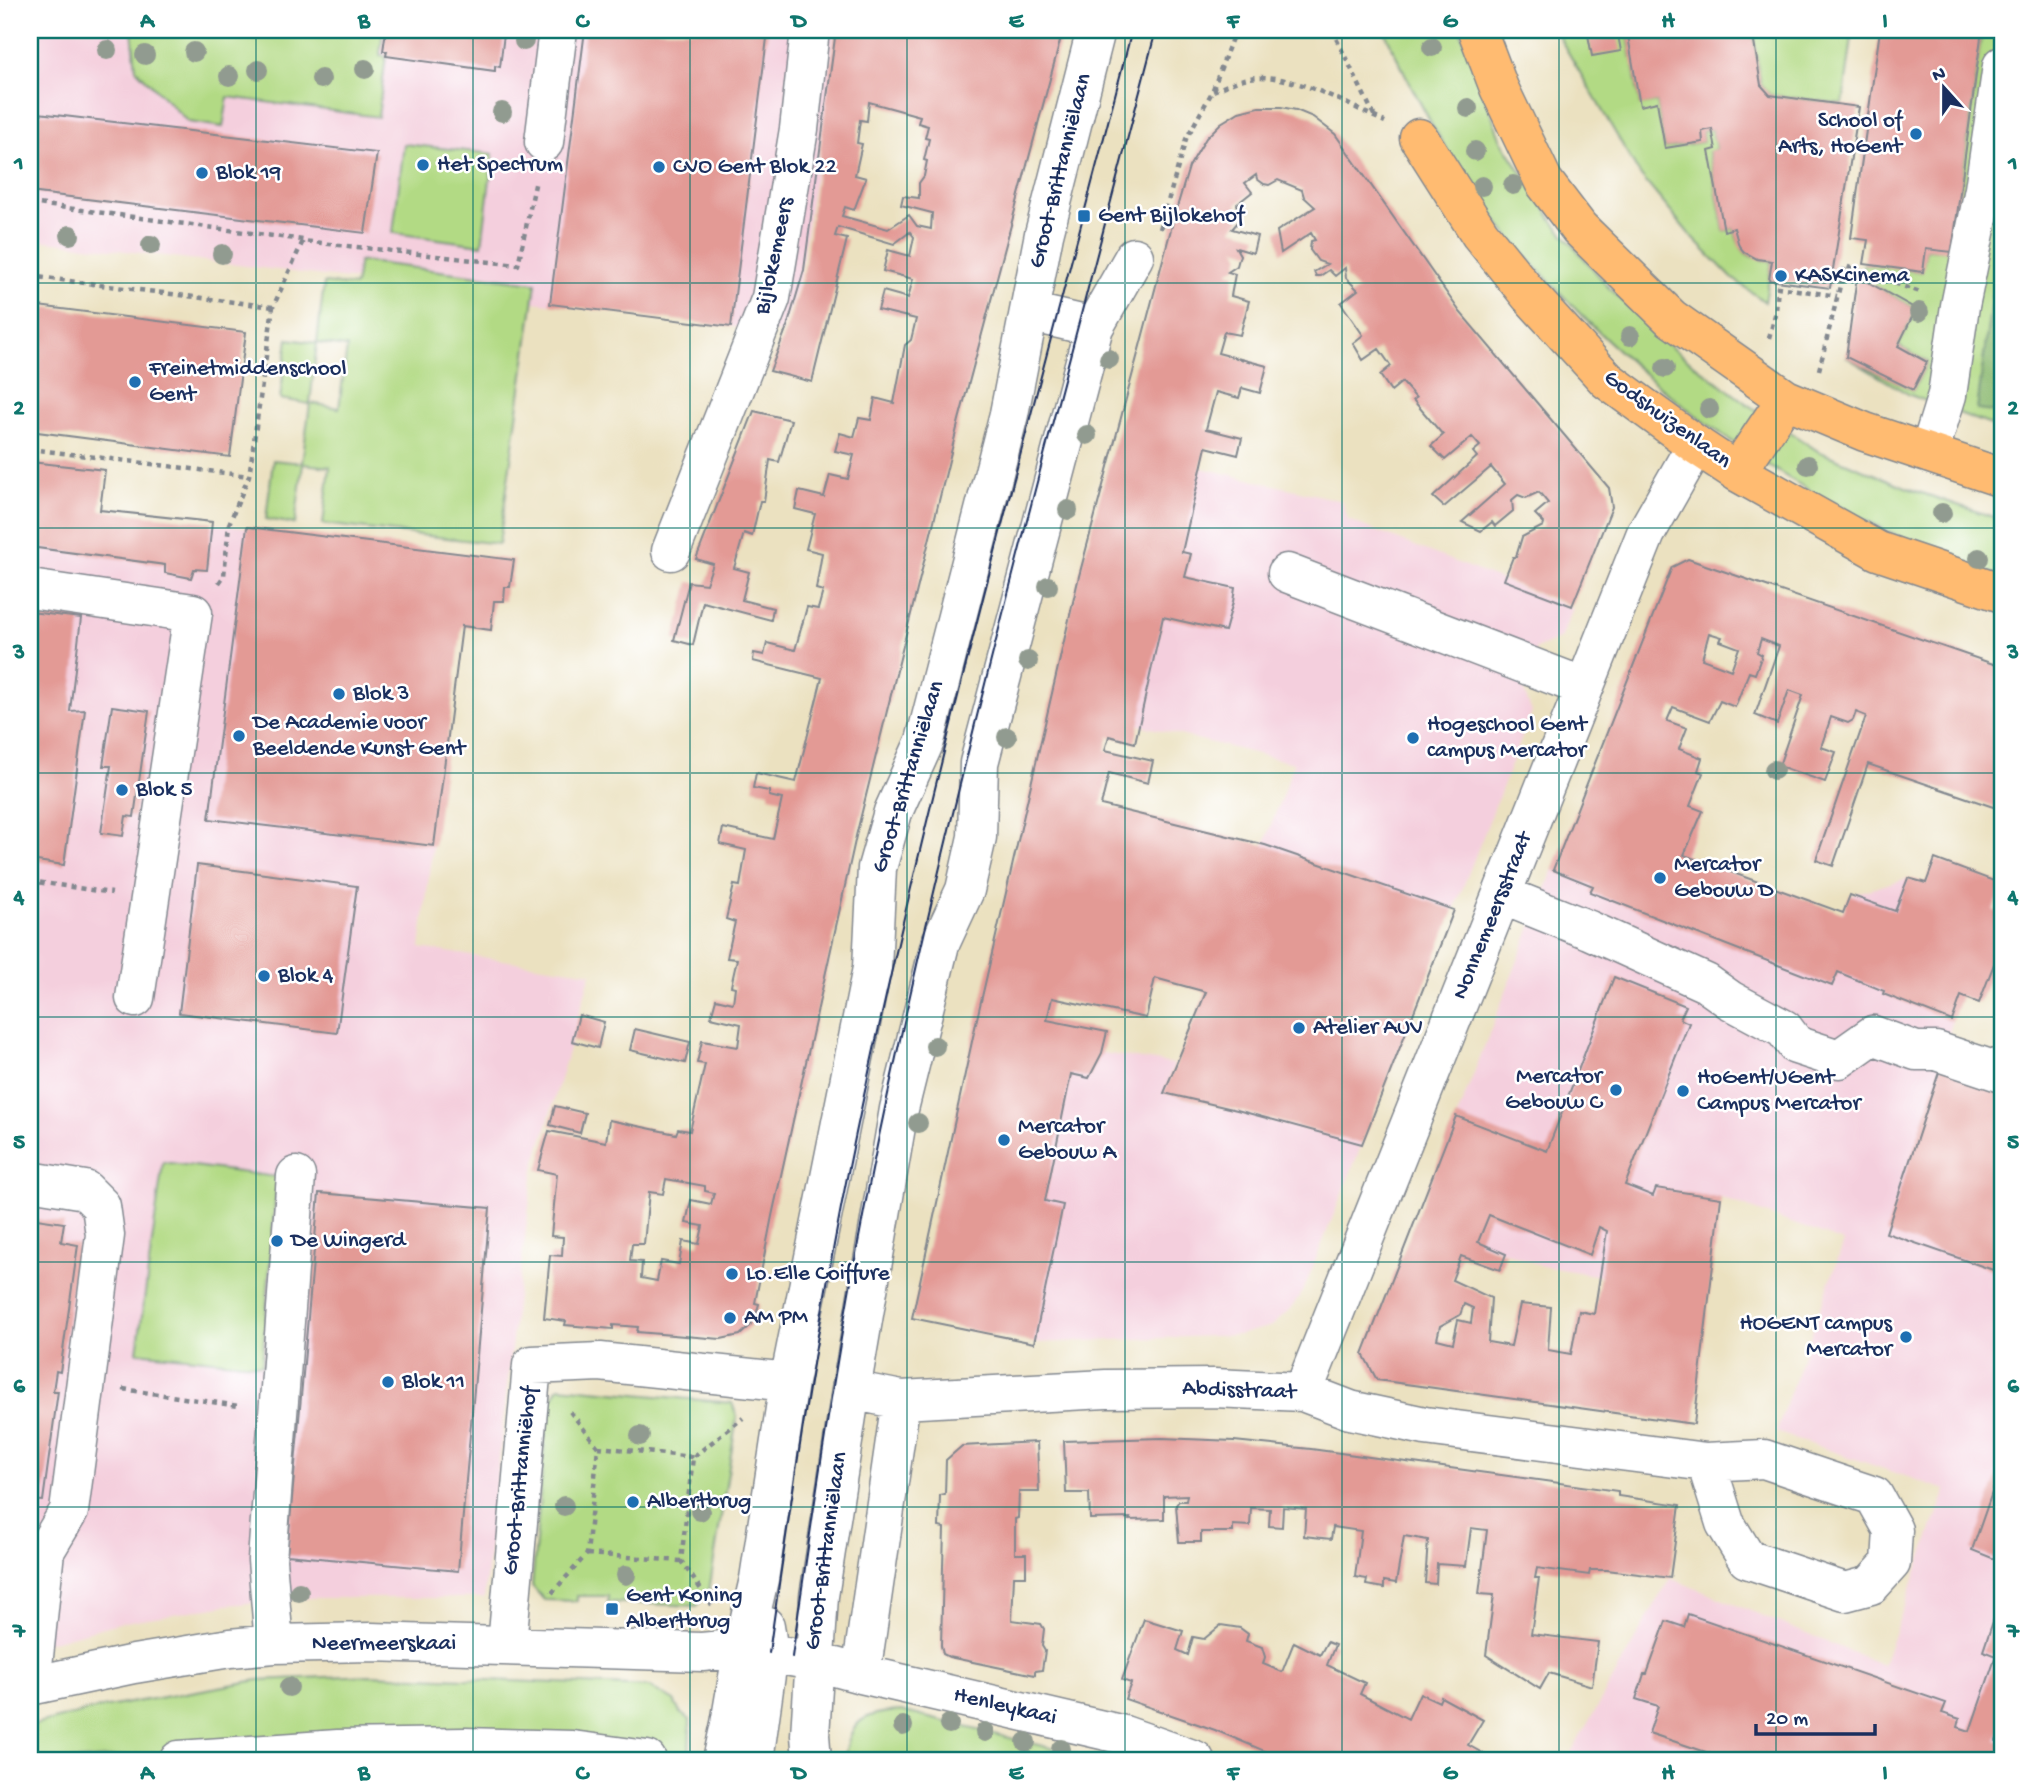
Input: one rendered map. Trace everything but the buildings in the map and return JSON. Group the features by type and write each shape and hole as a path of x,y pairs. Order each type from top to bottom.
{"main road":[{"path":"1477,30 1499,88 1544,182 1579,228 1671,318 1785,396 1866,432 2002,478"},
{"name":"Godshuizenlaan","path":"1419,138 1480,234 1530,296 1607,380 1696,446 1737,472 1878,551 2002,593"},
{"path":"1737,472 1785,396"}],"street":[{"path":"544,142 558,30"},
{"name":"Bijlokemeers","path":"671,551 771,298 799,130 810,30"},
{"name":"Groot-Brittanniëlaan","path":"779,1655 759,1579 789,1382 872,968 877,868 893,812 925,741 1009,414 1044,234 1096,30"},
{"path":"1929,453 1947,395 1960,306 1984,190 2002,65"},
{"name":"Groot-Brittanniëlaan","path":"779,1655 819,1595 898,1109 940,944 965,890 977,837 979,763 1094,327 1134,257"},
{"path":"1029,313 1094,327"},
{"name":"Nonnemeersstraat","path":"1303,1392 1646,533 1696,446"},
{"path":"1287,573 1584,687"},
{"path":"30,589 193,613 135,998"},
{"path":"1502,895 1563,919 1706,984 1784,1029 1796,1045 1839,1059 1873,1035 1916,1052 1936,1051 2002,1073"},
{"path":"274,1644 267,1560 296,1177"},
{"path":"30,1181 85,1190 101,1206 105,1235 69,1511 45,1551 30,1685"},
{"name":"Groot-Brittanniëhof","path":"507,1645 532,1365 600,1362 789,1382"},
{"name":"Abdisstraat","path":"851,1390 901,1400 1120,1389 1214,1388 1303,1392 1350,1410 1425,1426 1706,1462 1764,1459 1874,1496 1893,1530 1891,1563 1871,1585 1845,1591 1747,1559 1725,1523 1706,1462"},
{"path":"861,1674 901,1400"},
{"name":"Neermeerskaai","path":"30,1685 134,1664 230,1648 274,1644 371,1642 779,1655"},
{"path":"768,1745 779,1655"},
{"path":"768,1745 779,1655"},
{"name":"Henleykaai","path":"779,1655 1124,1735 1195,1760"},
{"path":"179,1760 338,1749 465,1747 572,1750 647,1760"}],"path":[{"path":"1134,257 1153,250 1186,139 1212,92 1236,30"},
{"path":"1332,30 1375,117"},
{"path":"1212,92 1250,78 1288,80 1419,138"},
{"path":"30,203 303,240 518,265 544,142"},
{"path":"193,613 224,576 229,524 249,476 273,307 303,240"},
{"path":"1785,396 1837,296 1845,266 1960,306"},
{"path":"30,276 273,307"},
{"path":"1785,396 1776,311 1778,284 1837,296"},
{"path":"30,449 249,476"},
{"path":"30,881 150,898"},
{"path":"532,1365 598,1447 587,1554 551,1595"},
{"path":"598,1447 693,1457 789,1382"},
{"path":"120,1388 278,1411"},
{"path":"681,1561 693,1457"},
{"path":"587,1554 681,1561 779,1655"}],"shaded area":[{"name":"Het Spectrum","path":"30,30 835,30 798,287 781,333 30,239"},
{"path":"1113,447 1342,501 1348,520 1573,608 1561,638 1536,649 1522,687 1532,712 1454,910 1264,845 1294,763 1050,703 1079,576"},
{"path":"30,462 105,470 100,510 469,554 420,948 591,973 534,1169 515,1313 484,1598 311,1598 227,1605 119,1623 30,1647"},
{"path":"1593,768 1703,811 1685,855 1842,913 1850,895 1908,878 1926,883 1935,859 2002,884 1994,910 2002,914 2002,943 1979,1003 1961,996 1952,1021 1942,1066 2002,1084 2002,1760 1567,1760 1670,1578 1883,1665 1946,1490 1776,1432 1844,1242 1721,1198 1601,1276 1542,1266 1417,1219"},
{"path":"976,1023 1102,1053 1174,1064 1164,1093 1362,1144 1304,1289 1292,1307 1272,1326 1238,1335 1034,1343 912,1318"}],"green space":[{"path":"132,30 383,30 380,55 386,56 378,117 228,97 223,127 188,122 136,69"},
{"path":"1384,30 1460,30 1501,140 1555,224 1609,288 1672,348 1747,404 1818,451 1913,490 2002,520 2002,577 1937,553 1875,525 1815,493 1757,458 1648,377 1597,331 1489,212 1435,130"},
{"path":"1555,30 1627,30 1640,105 1657,102 1665,148 1703,142 1702,131 1712,129 1716,149 1709,152 1724,231 1734,228 1739,244 1746,253 1772,261 1765,302 1732,278 1690,235 1640,175"},
{"path":"1752,30 1853,30 1843,104 1770,95 1761,85"},
{"path":"1982,30 2002,30 2002,429 1910,395 1846,357 1913,390 1927,362 1898,346 1916,309 1857,276 1864,264 1922,272 1926,249 1952,251"},
{"path":"404,144 493,154 482,245 393,233"},
{"path":"2002,215 2002,413 1977,410"},
{"path":"359,261 536,283 499,544 323,524 330,467 303,464 295,524 266,519 273,460 302,463 310,404 280,399 288,339 317,343 324,283 355,286","holes":["317,343 347,347 339,408 310,403"]},
{"path":"163,1162 277,1177 262,1365 137,1352"},
{"path":"559,1387 732,1403 737,1417 709,1591 697,1606 608,1602 608,1596 577,1596 577,1601 544,1600 532,1586 548,1405"},
{"path":"370,1675 650,1687 674,1701 680,1713 690,1720 689,1755 592,1744 206,1750 82,1760 30,1760 30,1726 96,1709 258,1680"},
{"path":"901,1711 1099,1760 844,1760 850,1736 860,1722 876,1714"}],"tram line":[{"path":"769,1653 819,1327 886,994 988,580 1132,30"},
{"path":"792,1657 842,1331 879,1136 910,997 1011,582 1156,30"}],"place":[{"name":"School of Arts, HoGent","path":"1916,134"},
{"name":"Het Spectrum","path":"423,165"},
{"name":"CVO Gent Blok 22","path":"659,167"},
{"name":"Blok 19","path":"202,173"},
{"name":"Gent Bijlokehof","path":"1084,216"},
{"name":"KASKcinema","path":"1781,276"},
{"name":"Freinetmiddenschool Gent","path":"135,382"},
{"name":"Blok 3","path":"339,694"},
{"name":"De Academie voor Beeldende Kunst Gent","path":"239,736"},
{"name":"Hogeschool Gent campus Mercator","path":"1413,738"},
{"name":"Blok 5","path":"122,790"},
{"name":"Mercator Gebouw D","path":"1660,878"},
{"name":"Blok 4","path":"264,976"},
{"name":"Atelier AUV","path":"1299,1028"},
{"name":"Mercator Gebouw C","path":"1616,1090"},
{"name":"HoGent/UGent Campus Mercator","path":"1683,1091"},
{"name":"Mercator Gebouw A","path":"1004,1140"},
{"name":"De Wingerd","path":"277,1241"},
{"name":"Lo.Elle Coiffure","path":"732,1274"},
{"name":"AM PM","path":"730,1318"},
{"name":"HOGENT campus Mercator","path":"1906,1337"},
{"name":"Blok 11","path":"388,1382"},
{"name":"Albertbrug","path":"633,1502"},
{"name":"Gent Koning Albertbrug","path":"612,1609"}]}
